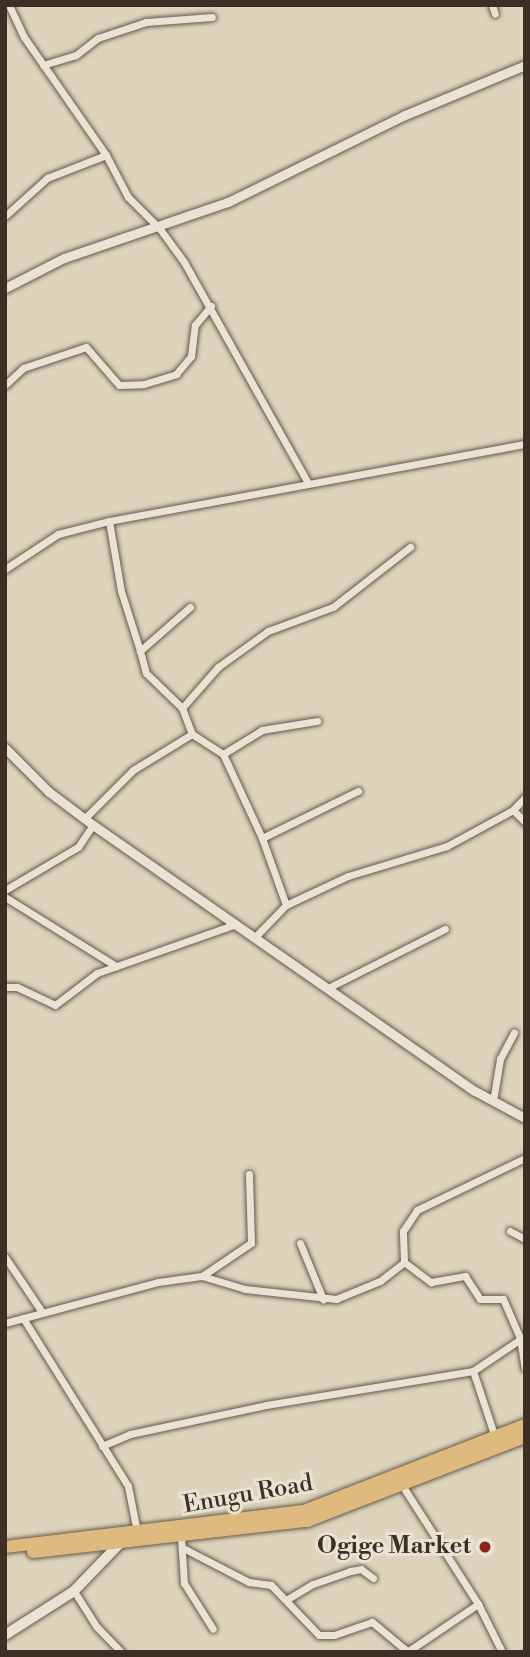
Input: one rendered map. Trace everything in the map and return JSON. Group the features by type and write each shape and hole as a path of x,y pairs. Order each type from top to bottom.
{"main road":[{"name":"Enugu Road","path":"5,1547 123,1538 138,1533 304,1511 400,1481 525,1425"},
{"path":"5,1555 123,1538 183,1543 307,1521 400,1481 525,1437"},
{"path":"5,1634 74,1591 123,1538"}],"street":[{"path":"9,5 43,65 106,155 128,197 160,229 211,306 307,481"},
{"path":"492,5 495,14"},
{"path":"43,65 76,55 98,38 146,22 212,18"},
{"path":"5,288 64,258 160,229 525,65"},
{"path":"5,216 47,178 106,155"},
{"path":"5,385 23,368 86,347 119,385 144,384 176,374 191,356 195,325 211,306"},
{"path":"5,569 58,534 109,520 307,481 525,444"},
{"path":"109,520 121,591 149,678 182,708 192,734 223,754 262,838 286,905"},
{"path":"182,708 218,667 268,631 333,607 410,547"},
{"path":"140,650 190,607"},
{"path":"223,754 262,730 317,721"},
{"path":"84,819 133,770 192,734"},
{"path":"6,751 49,792 84,819 493,1101 525,1118"},
{"path":"262,838 358,791"},
{"path":"255,937 286,905 348,876 447,846 513,810 525,797"},
{"path":"513,810 525,822"},
{"path":"5,890 78,847 93,825"},
{"path":"5,897 116,966"},
{"path":"5,987 17,987 55,1005 97,973 236,924"},
{"path":"328,988 445,929"},
{"path":"493,1101 500,1059 514,1033"},
{"path":"404,1262 403,1231 410,1216 525,1158"},
{"path":"202,1276 253,1239 249,1174"},
{"path":"510,1231 525,1239"},
{"path":"300,1243 323,1298"},
{"path":"5,1256 41,1312"},
{"path":"5,1323 158,1282 202,1276 245,1289 336,1299 380,1281 404,1262"},
{"path":"404,1262 431,1282 465,1276 480,1299 503,1299 522,1337 525,1368"},
{"path":"23,1318 128,1486 138,1533"},
{"path":"102,1446 130,1434 266,1405 473,1371 522,1337"},
{"path":"473,1371 495,1437"},
{"path":"400,1481 478,1604 502,1652"},
{"path":"183,1543 249,1582 271,1585 319,1635 334,1635 372,1622 407,1652 478,1604"},
{"path":"183,1543 184,1583 213,1629"},
{"path":"286,1600 313,1584 350,1571 360,1569 373,1578"},
{"path":"74,1591 96,1626 121,1652"}],"place":[{"name":"Ogige Market","path":"485,1547"}]}
